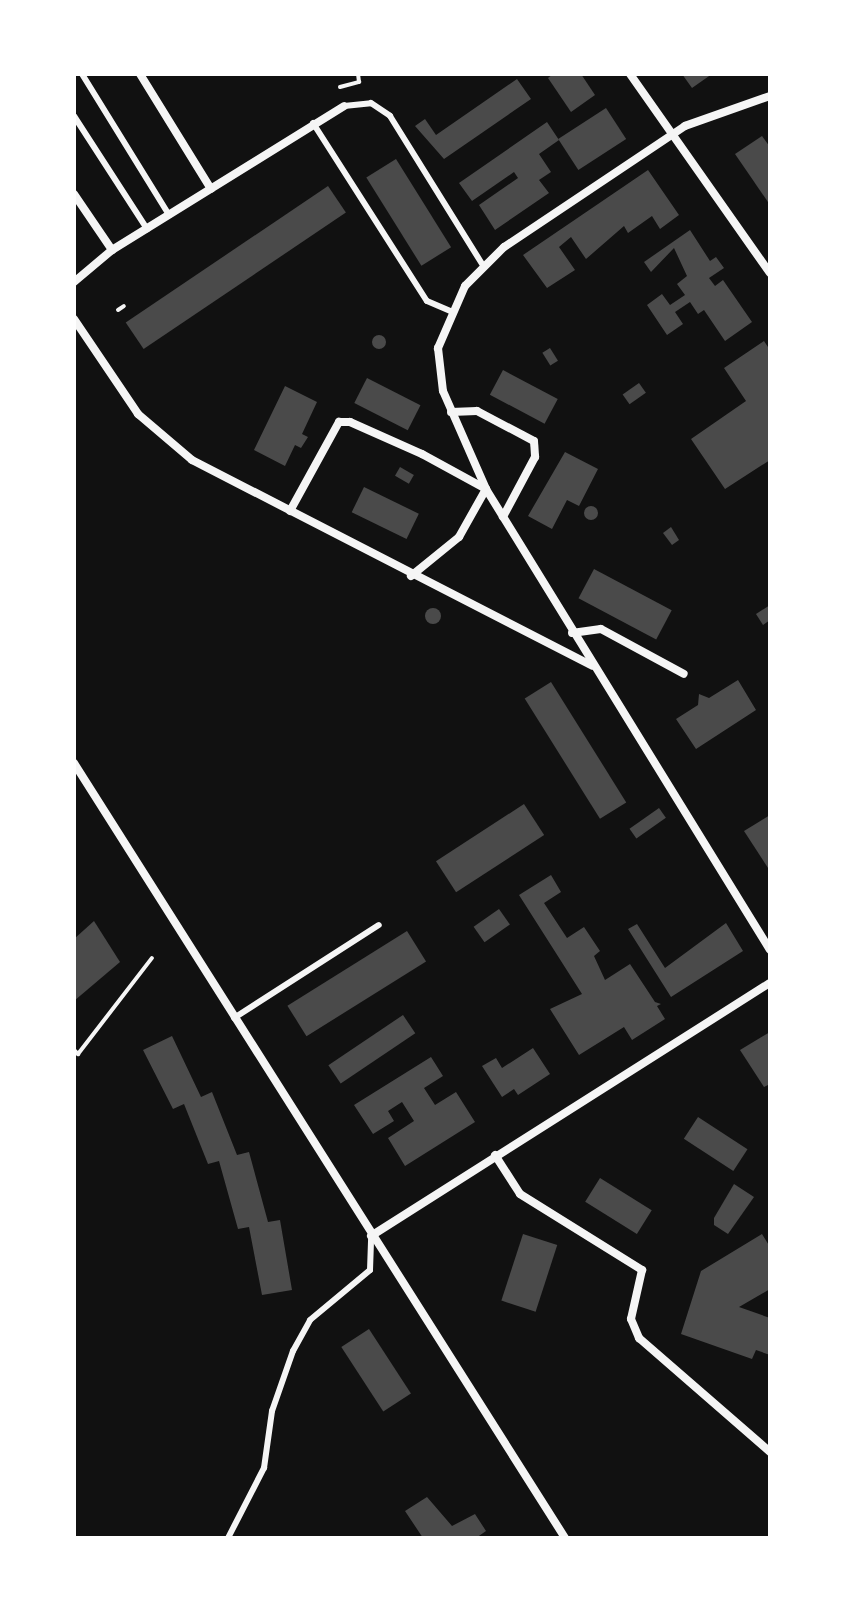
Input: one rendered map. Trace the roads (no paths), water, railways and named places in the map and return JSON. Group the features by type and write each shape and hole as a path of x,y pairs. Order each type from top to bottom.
{"street":[{"path":"140,74 211,189"},
{"path":"630,74 770,273"},
{"path":"770,96 671,134 482,264 451,311 438,348 451,412 486,489 770,950"},
{"path":"74,282 112,250 344,106"},
{"path":"74,194 112,250"},
{"path":"74,319 123,396 155,431 192,460 411,576 593,666"},
{"path":"451,412 477,411 534,441 535,457 503,517"},
{"path":"290,511 339,422 350,422 422,454 486,489"},
{"path":"411,576 459,537 486,489"},
{"path":"572,633 601,629 684,674"},
{"path":"74,763 565,1538"},
{"path":"371,1236 770,983"},
{"path":"495,1155 520,1194 642,1270 631,1319 639,1338 770,1452"}],"lane":[{"path":"82,74 169,215"},
{"path":"344,106 371,103 390,116 482,264"},
{"path":"74,116 147,229"},
{"path":"313,123 427,301 451,311"},
{"path":"234,1018 379,925"},
{"path":"228,1538 264,1468 272,1411 293,1351 310,1320 370,1270 371,1236"}]}
